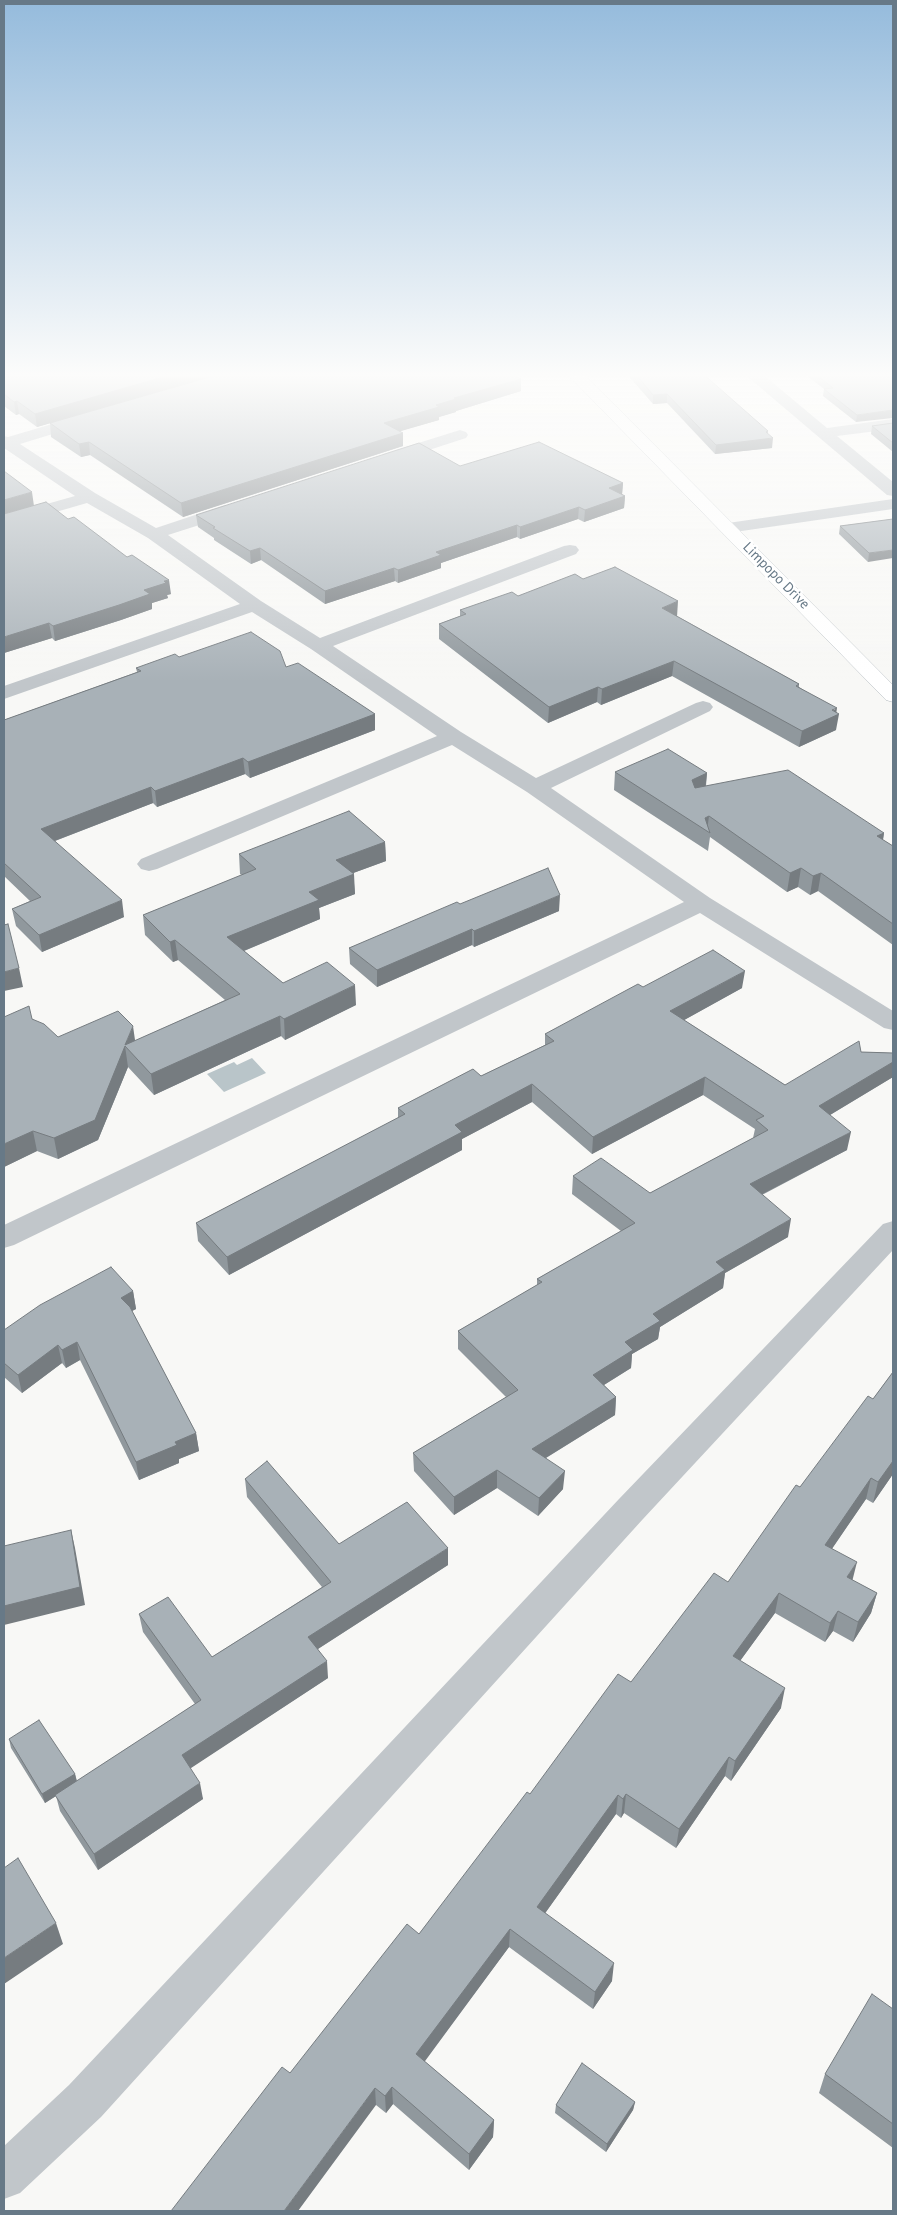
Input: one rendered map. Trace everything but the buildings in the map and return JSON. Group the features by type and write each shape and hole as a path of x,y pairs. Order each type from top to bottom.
{"street":[{"path":"56,475 89,497 154,534 254,605 318,645 453,737 535,787 701,903 893,1022"},
{"name":"Limpopo Drive","path":"676,475 893,696"},
{"path":"874,475 893,491"},
{"path":"4,522 89,497"},
{"path":"154,534 247,504"},
{"path":"728,528 893,504"},
{"path":"318,645 570,550"},
{"path":"4,693 254,605"},
{"path":"535,787 704,707"},
{"path":"149,864 453,737"},
{"path":"4,1237 701,903"},
{"path":"4,2177 85,2101 631,1509 893,1232"}],"shaded area":[{"path":"252,1058 266,1073 224,1092 207,1074 234,1062 237,1065"}]}
